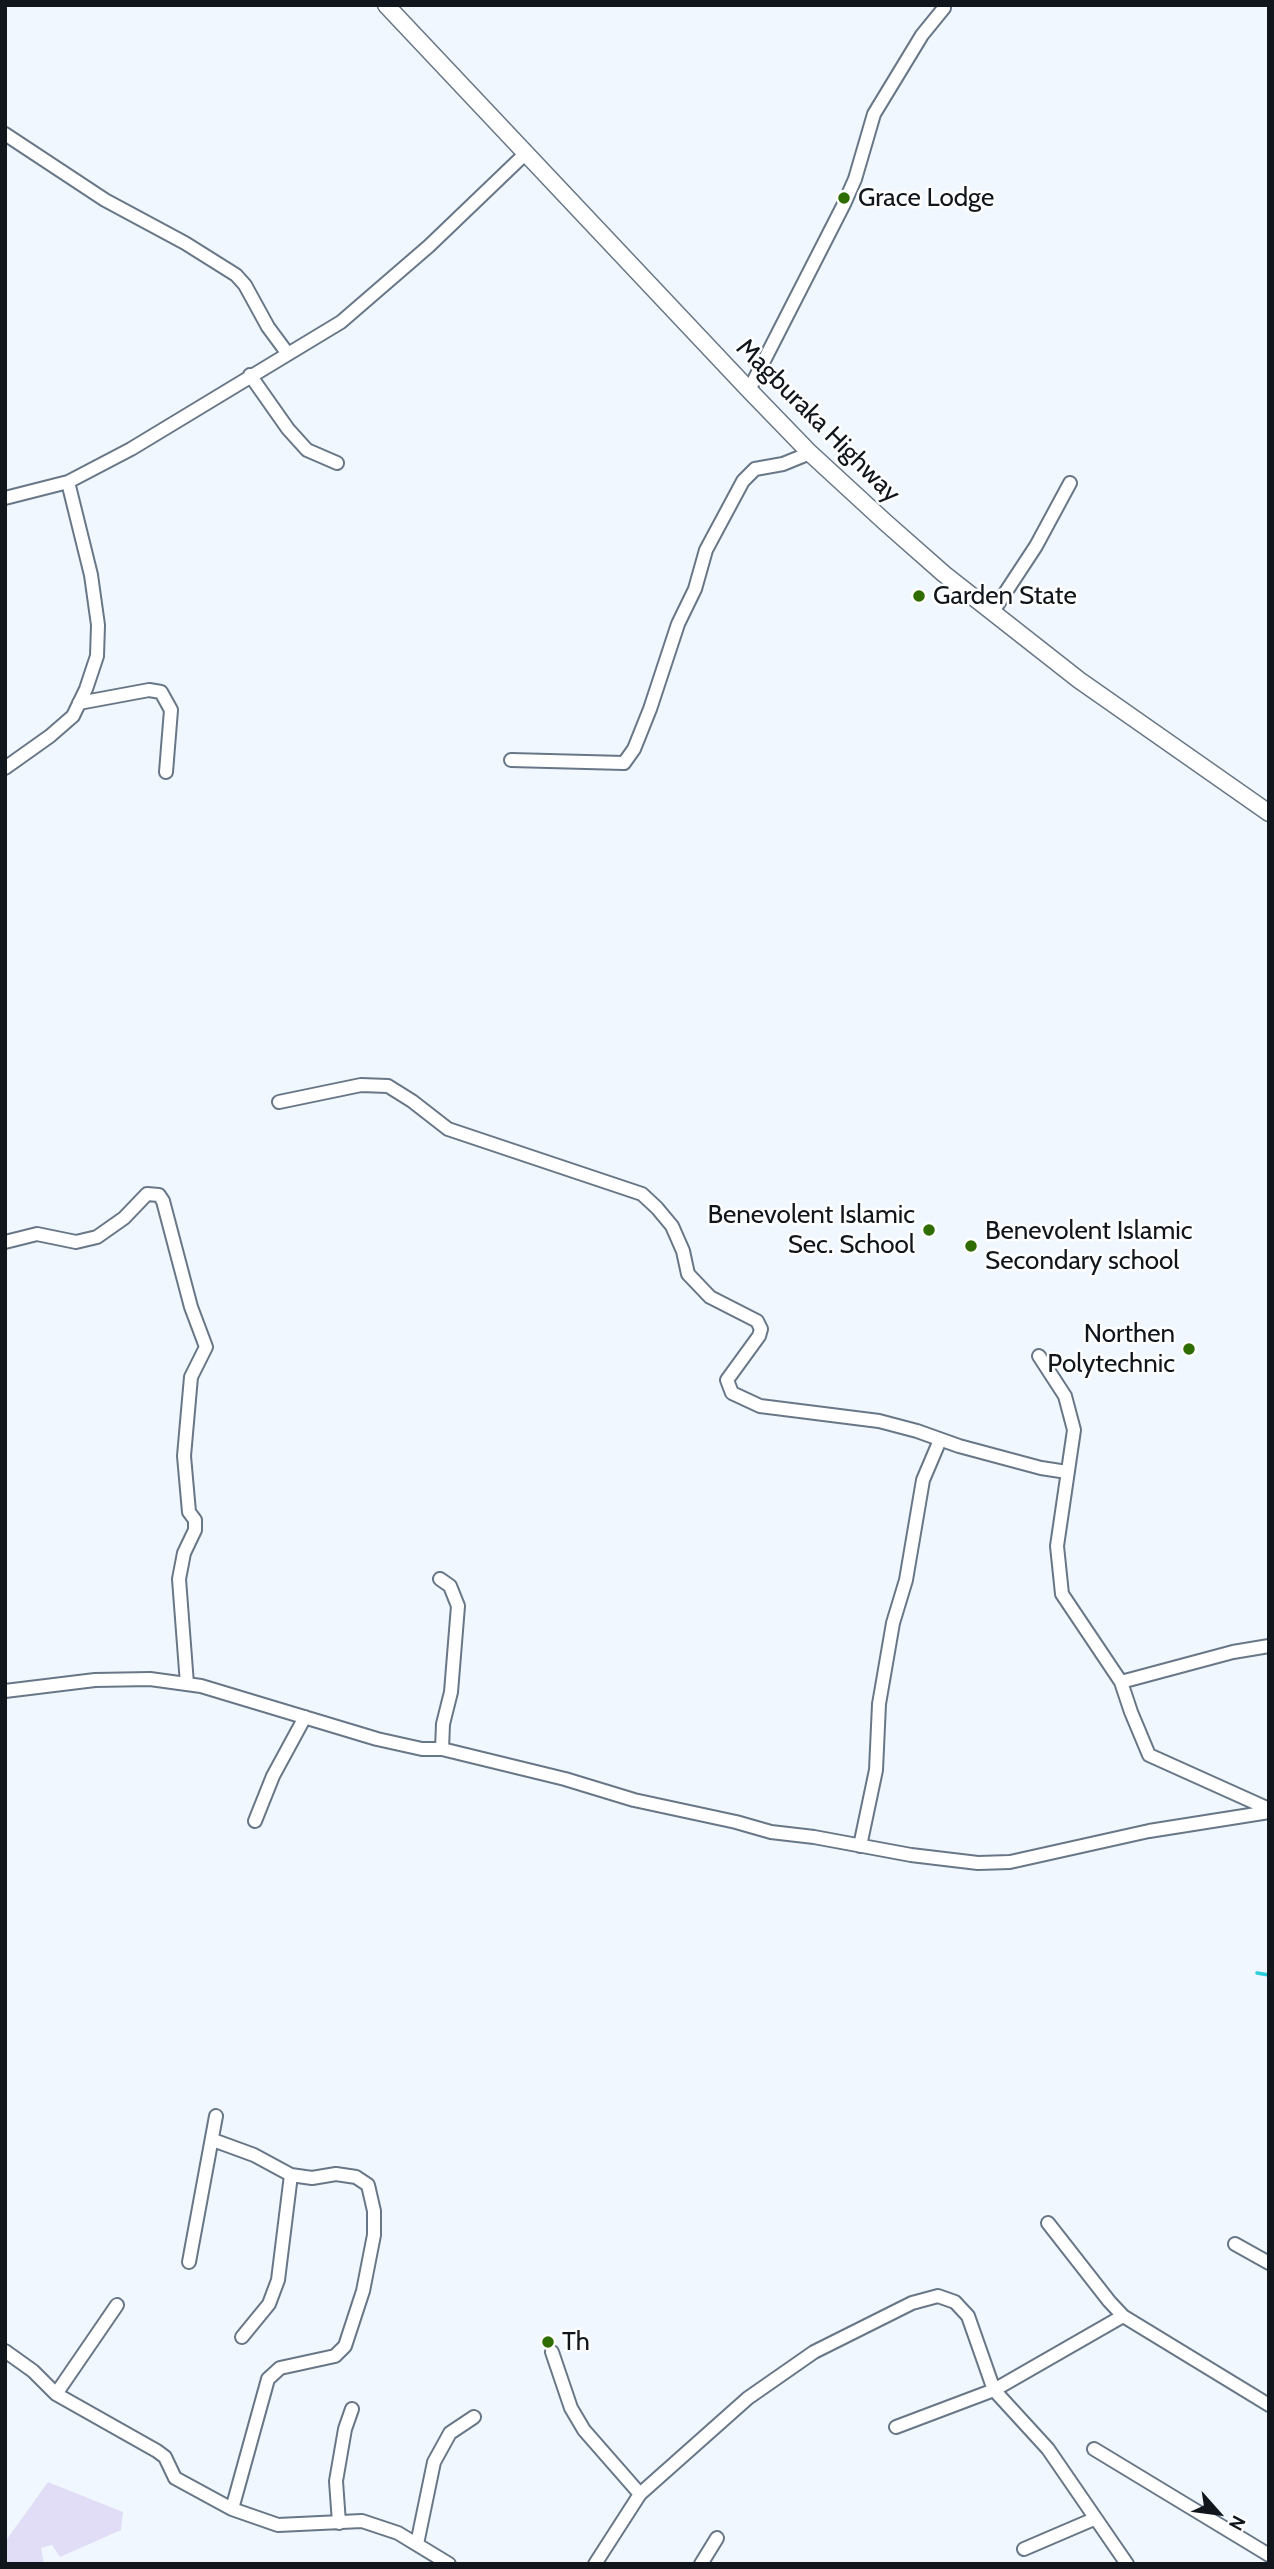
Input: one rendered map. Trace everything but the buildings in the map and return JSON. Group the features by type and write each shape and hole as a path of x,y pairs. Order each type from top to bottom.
{"main road":[{"name":"Magburaka Highway","path":"386,5 637,274 810,453 992,614 1089,688 1269,813"}],"street":[{"path":"749,390 844,204 855,179 874,114 922,34 944,8"},
{"path":"5,134 105,200 185,243 236,275 288,354"},
{"path":"5,498 68,482 131,449 341,322 429,246 526,153"},
{"path":"250,375 300,443 307,450 337,463"},
{"path":"510,760 624,763 634,749 650,709 678,624 695,589 706,550 743,481 755,469 783,464 810,453"},
{"path":"5,768 73,716 97,656 98,625 91,575 68,482"},
{"path":"992,614 1036,546 1070,483"},
{"path":"79,703 149,690 162,692 171,710 166,772"},
{"path":"279,1102 361,1085 387,1086 412,1101 448,1129 642,1194 672,1226 683,1251 688,1274 710,1297 757,1321 761,1329 727,1380 732,1394 760,1406 879,1421 1041,1468 1067,1472"},
{"path":"5,1242 37,1234 76,1242 97,1237 124,1218 147,1194 159,1195 163,1201 191,1307 206,1347 191,1377 184,1456 189,1512 195,1520 195,1530 184,1553 179,1578 187,1684"},
{"path":"1039,1356 1065,1396 1074,1430 1057,1546 1062,1594 1121,1682 1149,1755 1269,1810"},
{"path":"860,1846 876,1770 879,1704 893,1623 906,1580 923,1480 940,1440"},
{"path":"440,1579 450,1586 458,1606 451,1692 443,1724 442,1749"},
{"path":"1121,1682 1233,1652 1269,1646"},
{"path":"5,1691 95,1680 150,1679 187,1684 377,1739 422,1749 442,1749 565,1779 634,1800 771,1832 911,1856 978,1863 1010,1862 1149,1831 1269,1810"},
{"path":"255,1821 274,1776 305,1717"},
{"path":"190,2262 216,2116"},
{"path":"213,2140 254,2155 291,2175 312,2178 336,2174 355,2177 368,2185 374,2210 374,2235 363,2291 345,2346 335,2356 280,2368 268,2379 232,2509"},
{"path":"243,2337 269,2304 278,2280 291,2175"},
{"path":"1048,2223 1123,2316 1269,2405"},
{"path":"1235,2244 1269,2263"},
{"path":"595,2564 640,2494 748,2398 814,2353 912,2303 938,2296 955,2302 968,2316 994,2390 1048,2449 1127,2564"},
{"path":"56,2394 117,2305"},
{"path":"896,2427 994,2390 1123,2316"},
{"path":"5,2351 33,2371 56,2394 157,2451 165,2457 175,2478 232,2509 278,2525 362,2521 397,2533 449,2564"},
{"path":"552,2352 571,2407 584,2430 640,2494"},
{"path":"339,2523 338,2469 345,2429 352,2409"},
{"path":"417,2544 434,2462 450,2433 474,2417"},
{"path":"1094,2449 1269,2555"},
{"path":"1024,2549 1094,2519"},
{"path":"701,2564 717,2538"}],"shaded area":[{"path":"48,2482 123,2512 121,2530 60,2557 52,2545 41,2548 44,2564 5,2564 5,2542"}],"waterway":[{"path":"1257,1973 1269,1975"}],"place":[{"name":"Grace Lodge","path":"844,198"},
{"name":"Garden State","path":"919,596"},
{"name":"Benevolent Islamic Sec. School","path":"929,1230"},
{"name":"Benevolent Islamic Secondary school","path":"971,1246"},
{"name":"Northen Polytechnic","path":"1189,1349"},
{"name":"Th","path":"548,2342"}]}
